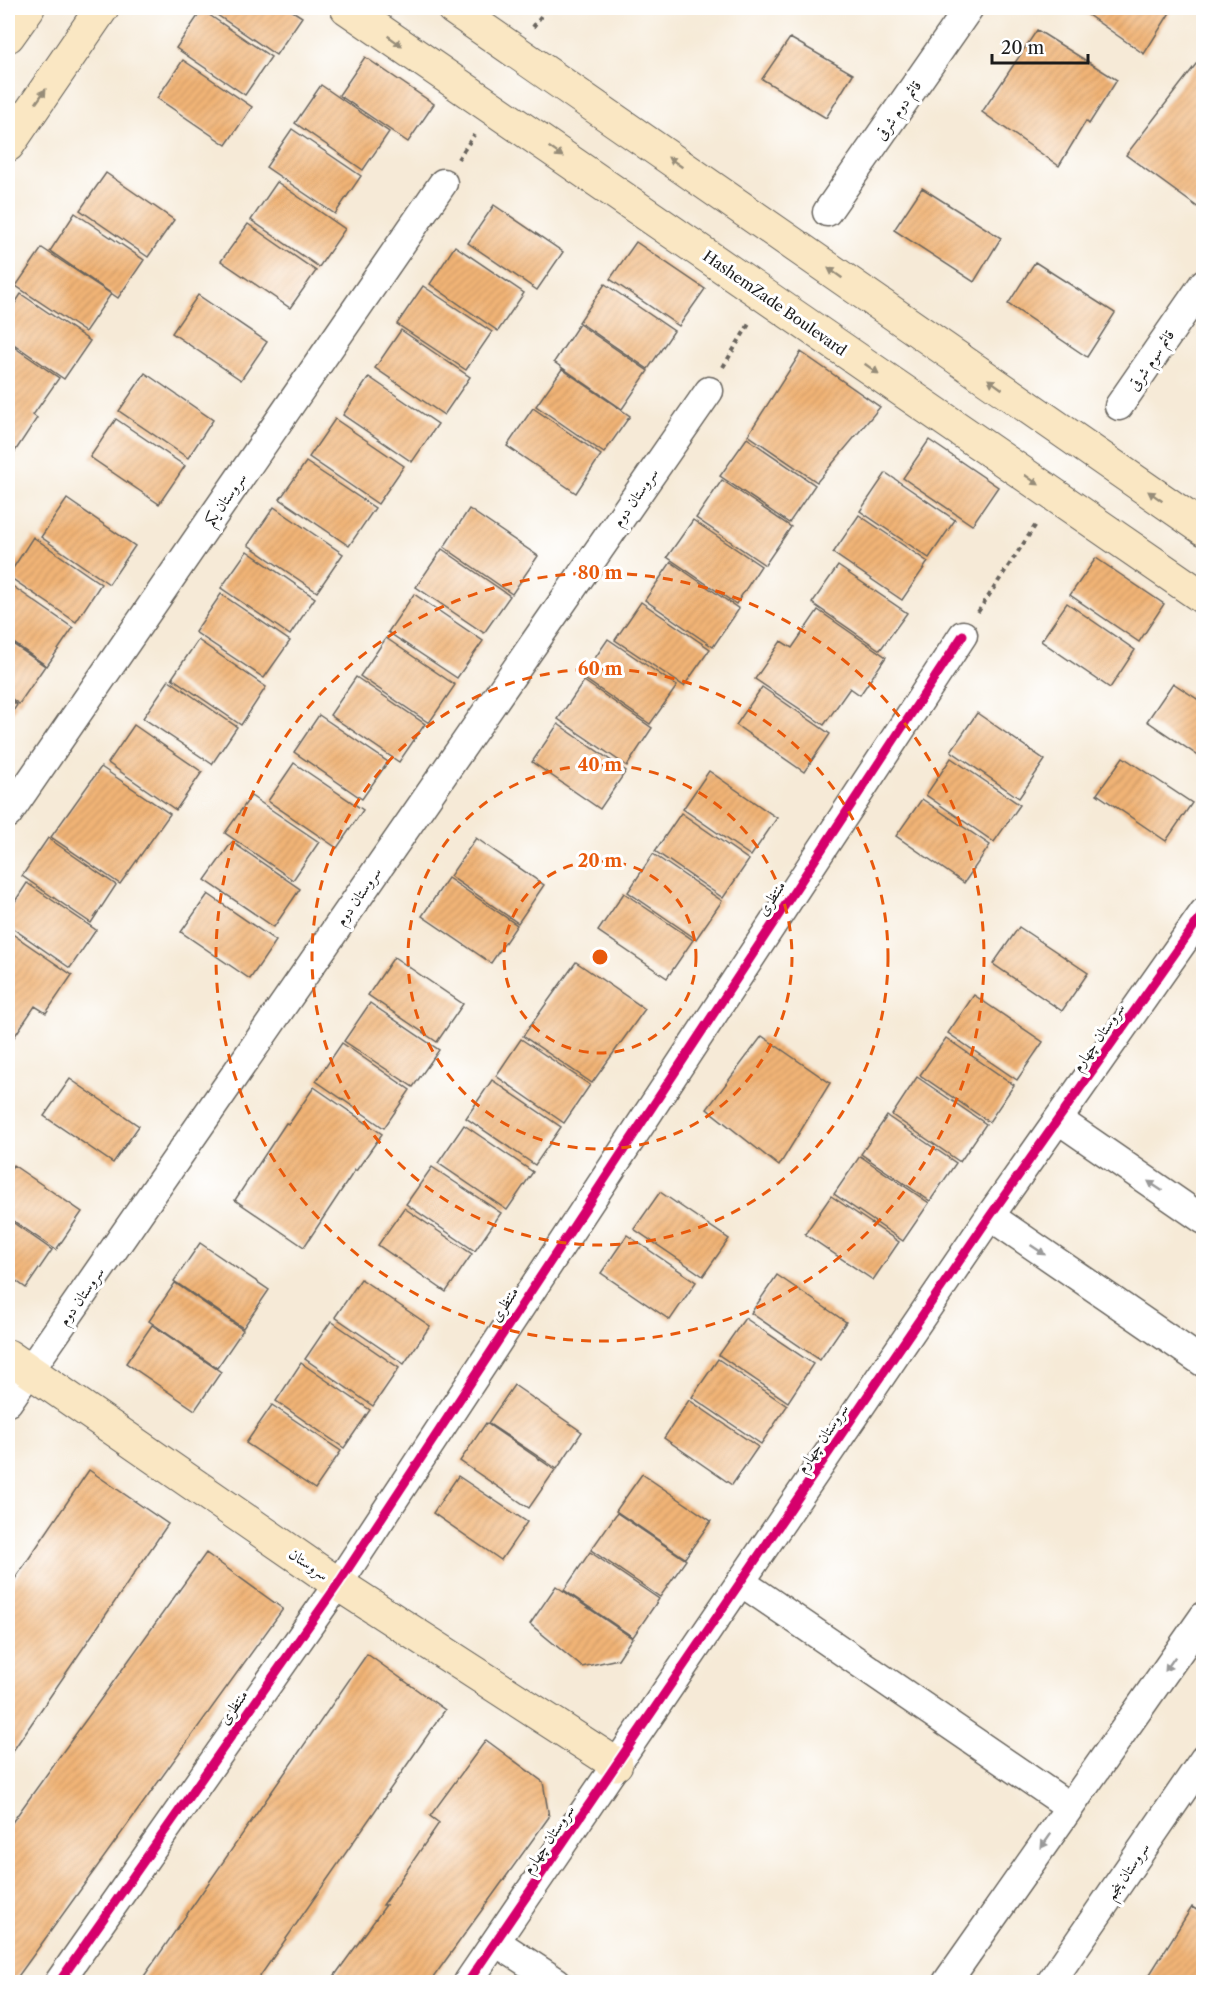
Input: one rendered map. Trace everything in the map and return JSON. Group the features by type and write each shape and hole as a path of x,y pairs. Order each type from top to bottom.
{"street":[{"path":"8,36 28,8"},
{"path":"8,145 102,8"},
{"name":"HashemZade Boulevard","path":"347,8 1203,598"},
{"path":"453,8 1203,529"},
{"name":"قائم دوم شرقی","path":"827,212 969,8"},
{"name":"سروستان یکم","path":"8,814 443,183"},
{"name":"قائم سوم شرقی","path":"1119,406 1203,283"},
{"name":"سروستان دوم","path":"8,1402 18,1364 709,391"},
{"name":"منتظری","path":"59,1983 338,1584 963,635"},
{"name":"سروستان چهارم","path":"468,1983 990,1216 1203,912"},
{"path":"1059,1120 1203,1220"},
{"path":"990,1216 1203,1363"},
{"name":"سروستان","path":"18,1364 338,1584 616,1764"},
{"path":"741,1582 1070,1807"},
{"path":"947,1983 1203,1617"},
{"name":"سروستان پنجم","path":"1051,1983 1203,1759"},
{"path":"496,1942 557,1983"}],"path":[{"path":"443,183 491,107"},
{"path":"709,391 766,296"},
{"path":"963,635 1055,496"}],"building":[{"path":"207,8 288,8 302,17 276,55"},
{"path":"1078,8 1167,8 1171,11 1144,54"},
{"path":"202,10 271,57 245,95 176,48"},
{"path":"1037,30 1117,80 1089,124 1086,121 1059,166 982,112"},
{"path":"790,38 853,74 826,118 762,79"},
{"path":"1203,55 1203,211 1126,155"},
{"path":"365,57 434,104 408,142 339,95"},
{"path":"183,60 252,107 226,145 157,98"},
{"path":"321,85 389,132 363,170 295,123"},
{"path":"292,129 361,176 335,214 266,167"},
{"path":"106,173 174,220 148,257 80,210"},
{"path":"277,182 345,229 319,267 251,220"},
{"path":"922,188 1001,238 974,282 894,230"},
{"path":"494,205 563,252 537,290 468,243"},
{"path":"75,213 144,260 118,298 50,251"},
{"path":"248,224 316,271 290,308 221,261"},
{"path":"636,242 705,289 679,326 610,279"},
{"path":"455,246 524,293 498,331 430,284"},
{"path":"42,248 111,294 85,332 16,286"},
{"path":"1035,262 1115,313 1087,357 1008,304"},
{"path":"605,284 674,331 648,369 579,322"},
{"path":"423,286 492,332 466,370 397,324"},
{"path":"21,294 90,341 64,379 8,340 8,314"},
{"path":"198,295 267,342 241,380 172,333"},
{"path":"579,324 648,371 622,409 554,362"},
{"path":"401,330 470,377 444,415 375,368"},
{"path":"8,343 59,378 33,415 37,418 12,456 8,453"},
{"path":"801,352 880,407 817,482 748,435"},
{"path":"562,369 630,416 604,453 536,406"},
{"path":"145,373 213,420 188,458 119,411"},
{"path":"369,377 438,424 412,462 343,415"},
{"path":"533,408 601,455 576,493 507,446"},
{"path":"116,419 185,466 159,504 90,457"},
{"path":"335,419 404,466 378,504 309,457"},
{"path":"747,438 815,485 789,523 720,476"},
{"path":"929,440 998,487 972,525 903,478"},
{"path":"306,462 375,508 349,546 280,499"},
{"path":"886,473 955,520 929,558 860,511"},
{"path":"722,480 791,527 765,565 696,518"},
{"path":"67,499 135,546 109,584 41,537"},
{"path":"274,507 343,554 317,592 248,545"},
{"path":"469,509 538,556 512,594 444,547"},
{"path":"859,515 928,562 902,600 833,553"},
{"path":"693,520 761,566 736,604 667,557"},
{"path":"33,537 101,584 76,622 8,576"},
{"path":"442,549 510,596 484,633 416,587"},
{"path":"247,551 315,598 290,635 221,588"},
{"path":"1096,558 1164,604 1139,642 1070,595"},
{"path":"671,562 739,609 713,647 645,600"},
{"path":"838,566 907,613 880,650 812,603"},
{"path":"8,583 73,628 47,666 8,639"},
{"path":"221,594 290,641 264,678 195,632"},
{"path":"414,594 483,641 457,678 388,632"},
{"path":"641,602 710,649 684,686 615,640"},
{"path":"1067,603 1135,650 1110,688 1041,641"},
{"path":"818,610 886,657 860,695 850,688 824,725 755,679 781,641 792,648"},
{"path":"386,638 455,685 429,723 360,676"},
{"path":"608,639 677,686 650,724 582,677"},
{"path":"198,640 266,687 241,725 172,678"},
{"path":"8,641 45,666 19,704 8,696"},
{"path":"356,677 425,724 399,762 330,715"},
{"path":"169,680 237,727 212,764 143,718"},
{"path":"584,681 652,728 627,766 558,719"},
{"path":"1173,683 1203,703 1203,759 1147,721"},
{"path":"762,687 830,734 804,772 736,725"},
{"path":"8,698 17,705 8,719"},
{"path":"977,713 1045,760 1019,798 951,751"},
{"path":"319,715 388,762 362,799 294,752"},
{"path":"558,724 626,771 600,809 532,762"},
{"path":"134,725 202,772 176,810 108,763"},
{"path":"1123,757 1192,803 1166,841 1097,794"},
{"path":"951,758 1020,805 994,842 926,795"},
{"path":"294,763 363,810 337,848 268,801"},
{"path":"101,767 170,814 120,884 51,837"},
{"path":"709,771 777,818 751,856 683,809"},
{"path":"251,796 319,842 293,880 225,833"},
{"path":"922,799 990,845 964,883 896,836"},
{"path":"681,813 749,860 723,898 655,851"},
{"path":"48,838 116,885 91,923 22,876"},
{"path":"476,838 544,885 518,923 450,876"},
{"path":"232,842 300,889 274,927 205,880"},
{"path":"653,854 722,901 696,939 628,892"},
{"path":"448,878 517,925 491,963 422,916"},
{"path":"27,883 96,930 70,968 8,925 8,912"},
{"path":"624,893 693,940 667,978 598,931"},
{"path":"208,894 276,941 250,979 181,932"},
{"path":"1019,927 1088,973 1062,1011 993,964"},
{"path":"8,931 72,975 46,1013 35,1006 10,1043 8,1041"},
{"path":"394,957 463,1004 437,1042 368,995"},
{"path":"576,962 645,1009 592,1083 523,1036"},
{"path":"974,995 1043,1042 1017,1080 948,1033"},
{"path":"370,1003 439,1050 413,1087 344,1041"},
{"path":"762,1036 830,1083 779,1166 707,1109"},
{"path":"946,1038 1014,1085 989,1122 920,1075"},
{"path":"521,1039 590,1085 564,1123 496,1076"},
{"path":"342,1043 410,1090 384,1128 316,1081"},
{"path":"917,1077 986,1124 960,1162 892,1115"},
{"path":"70,1079 139,1126 113,1163 44,1116"},
{"path":"492,1080 561,1127 535,1165 466,1118"},
{"path":"314,1087 382,1134 304,1247 235,1200 286,1123 289,1124"},
{"path":"887,1116 956,1163 930,1201 861,1154"},
{"path":"464,1125 533,1172 507,1210 438,1163"},
{"path":"860,1156 929,1203 903,1241 834,1194"},
{"path":"13,1165 82,1212 56,1250 8,1217 8,1173"},
{"path":"432,1167 501,1213 475,1251 406,1204"},
{"path":"660,1192 729,1239 703,1276 634,1229"},
{"path":"831,1196 899,1242 873,1280 805,1234"},
{"path":"404,1208 472,1254 446,1292 378,1245"},
{"path":"8,1219 52,1250 26,1288 8,1275"},
{"path":"627,1235 696,1282 670,1320 601,1273"},
{"path":"200,1243 269,1290 243,1328 174,1281"},
{"path":"777,1275 846,1322 820,1360 751,1313"},
{"path":"361,1279 430,1326 404,1364 335,1317"},
{"path":"175,1283 243,1330 217,1368 149,1321"},
{"path":"745,1318 813,1364 788,1402 719,1355"},
{"path":"331,1321 399,1368 373,1406 305,1359"},
{"path":"152,1325 221,1372 195,1410 126,1363"},
{"path":"718,1359 787,1406 761,1444 692,1397"},
{"path":"301,1363 370,1410 344,1448 276,1401"},
{"path":"514,1385 582,1432 557,1469 488,1423"},
{"path":"689,1400 758,1447 732,1485 664,1438"},
{"path":"272,1405 341,1451 315,1489 246,1443"},
{"path":"486,1423 555,1470 529,1508 460,1461"},
{"path":"89,1470 168,1524 8,1758 8,1589"},
{"path":"642,1474 711,1521 685,1558 616,1511"},
{"path":"458,1476 527,1522 501,1560 433,1513"},
{"path":"617,1513 686,1560 660,1597 591,1550"},
{"path":"590,1552 659,1599 633,1637 564,1590"},
{"path":"206,1553 283,1609 14,1982 8,1982 8,1828"},
{"path":"556,1586 632,1638 618,1659 582,1667 530,1624"},
{"path":"367,1654 445,1710 256,1982 140,1982"},
{"path":"486,1740 543,1782 549,1817 430,1982 330,1982 386,1905 383,1905 439,1823 430,1816"},
{"path":"1192,1907 1203,1914 1203,1982 1145,1982"}],"cycle path":[{"path":"59,1982 338,1584 963,635"},
{"path":"468,1982 990,1216 1204,912"}]}
